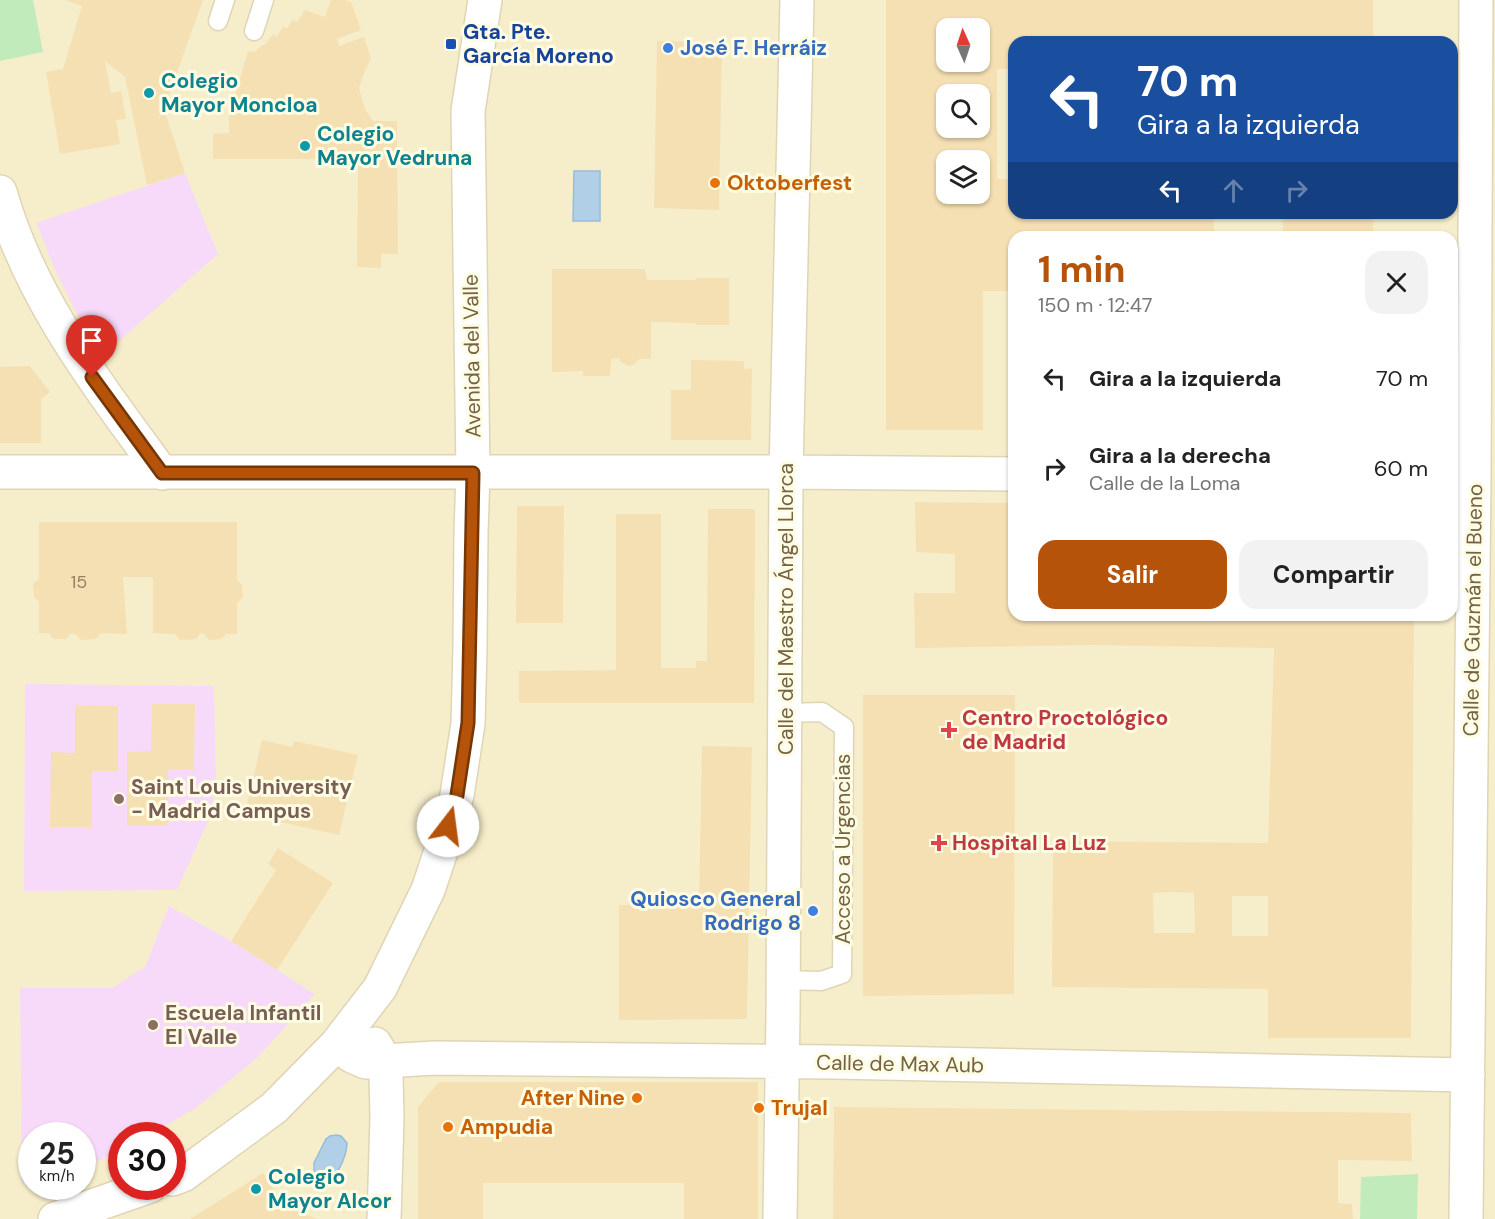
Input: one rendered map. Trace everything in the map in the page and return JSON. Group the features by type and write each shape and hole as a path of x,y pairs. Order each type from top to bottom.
{"street":[{"name":"Avenida del Valle","path":"186,1173 274,1108 344,1034 380,988 428,890 457,795 468,723 473,473 468,111 485,0"},
{"name":"Calle del Maestro Ángel Llorca","path":"780,1219 786,472 797,0"},
{"name":"Calle de Guzmán el Bueno","path":"1466,1219 1468,1075 1484,684 1474,478 1482,14"},
{"path":"0,192 8,221 34,281 66,339 162,473"},
{"path":"0,472 1008,474"},
{"name":"Calle de Max Aub","path":"344,1034 352,1056 366,1062 435,1058 782,1062 1468,1075"},
{"path":"384,1219 387,1117 385,1061"},
{"path":"55,1219 110,1200"}],"lane":[{"path":"218,21 225,0"},
{"path":"254,31 264,0"},
{"name":"Acceso a Urgencias","path":"783,980 821,981 842,974 843,904 844,727 822,712 785,713"}],"shaded area":[{"path":"0,0 1495,0 1495,1219 0,1219"},
{"path":"185,173 218,254 102,356 56,272 36,223"},
{"name":"Saint Louis University - Madrid Campus","path":"25,684 214,686 216,782 210,817 177,890 24,891"},
{"name":"Escuela Infantil El Valle","path":"169,906 231,941 315,994 258,1057 196,1108 172,1122 108,1122 108,1156 96,1162 96,1122 21,1122 20,988 112,988 145,967"}],"green space":[{"path":"0,0 33,0 43,52 0,61"},
{"path":"1418,1174 1417,1219 1360,1219 1361,1177"}],"water":[{"path":"574,171 600,171 600,221 573,221"},
{"path":"336,1135 341,1136 347,1143 342,1163 333,1177 327,1179 318,1177 314,1170 314,1163 326,1139"}],"building":[{"name":"Colegio Mayor Moncloa","path":"65,0 203,0 164,109 185,173 147,185 125,77 105,61 111,93 121,91 126,119 116,120 120,144 60,154 46,72 63,69 82,6"},
{"name":"Colegio Mayor Vedruna","path":"331,0 351,2 361,30 337,39 339,46 364,37 371,59 359,88 365,109 373,121 397,121 398,254 381,254 381,268 357,267 358,159 213,159 213,134 229,133 229,115 248,51 255,52 265,45 273,34 276,37 283,27 287,29 293,19 297,22 305,10 325,17"},
{"path":"886,0 1373,0 1373,36 1008,36 1008,69 997,69 997,179 1008,179 1008,219 1214,219 1214,231 1008,231 1008,291 983,291 983,430 886,430"},
{"path":"657,41 722,42 719,210 654,208"},
{"path":"1283,219 1373,219 1373,231 1283,231"},
{"path":"552,269 645,269 647,280 729,278 729,325 651,322 651,359 639,359 629,366 621,362 619,358 611,359 610,376 583,376 583,371 552,372"},
{"path":"691,360 744,361 744,369 752,368 751,440 671,440 671,390 691,390"},
{"path":"30,366 50,392 41,399 41,443 0,443 0,367"},
{"path":"915,502 1008,503 1008,621 1414,621 1411,1038 1268,1038 1268,989 1052,987 1053,841 1268,843 1274,648 1092,645 915,648 914,593 955,593 955,554 916,552","holes":["1153,893 1194,893 1195,933 1154,933","1232,896 1268,896 1268,936 1232,936"]},
{"path":"517,506 564,506 563,623 516,623"},
{"path":"708,509 755,509 754,703 519,703 519,671 616,670 616,514 661,514 661,668 696,668 696,661 707,661"},
{"path":"39,522 237,522 237,580 242,585 243,597 237,603 237,634 226,634 221,639 209,640 201,633 196,639 180,640 175,634 153,633 153,577 123,577 127,634 101,633 96,639 81,640 71,633 66,639 54,639 48,633 39,633 39,602 34,597 33,584 39,579"},
{"name":"Hospital La Luz","path":"863,695 1015,695 1014,994 863,996"},
{"path":"152,704 195,704 194,770 168,770 168,826 127,826 127,752 151,751"},
{"path":"75,705 118,706 118,771 92,771 92,827 50,827 51,752 75,753"},
{"path":"262,740 292,747 294,741 358,755 339,835 271,820 273,811 247,805"},
{"path":"702,746 752,747 747,1019 619,1020 619,905 699,904"},
{"path":"278,848 333,883 277,970 231,941 276,870 268,864"},
{"path":"439,1082 758,1082 758,1219 684,1219 684,1183 483,1183 483,1219 418,1219 418,1107"},
{"path":"834,1107 1411,1113 1412,1161 1338,1160 1338,1203 1352,1204 1353,1219 833,1219"},
{"name":"Colegio Mayor Alcor","path":"263,1173 284,1205 317,1219 190,1219"}],"place":[{"name":"Gta. Pte. García Moreno","path":"451,44"},
{"name":"José F. Herráiz","path":"668,48"},
{"name":"Colegio Mayor Moncloa","path":"149,93"},
{"name":"Colegio Mayor Vedruna","path":"305,146"},
{"name":"Oktoberfest","path":"715,183"},
{"name":"Centro Proctológico de Madrid","path":"949,730"},
{"name":"Saint Louis University - Madrid Campus","path":"119,799"},
{"name":"Hospital La Luz","path":"939,843"},
{"name":"Quiosco General Rodrigo 8","path":"813,911"},
{"name":"Escuela Infantil El Valle","path":"153,1025"},
{"name":"After Nine","path":"637,1098"},
{"name":"Trujal","path":"759,1108"},
{"name":"Ampudia","path":"448,1127"},
{"name":"Colegio Mayor Alcor","path":"256,1189"}],"route":[{"path":"92,377 162,473 473,473 468,723 457,795 448,826"}]}
